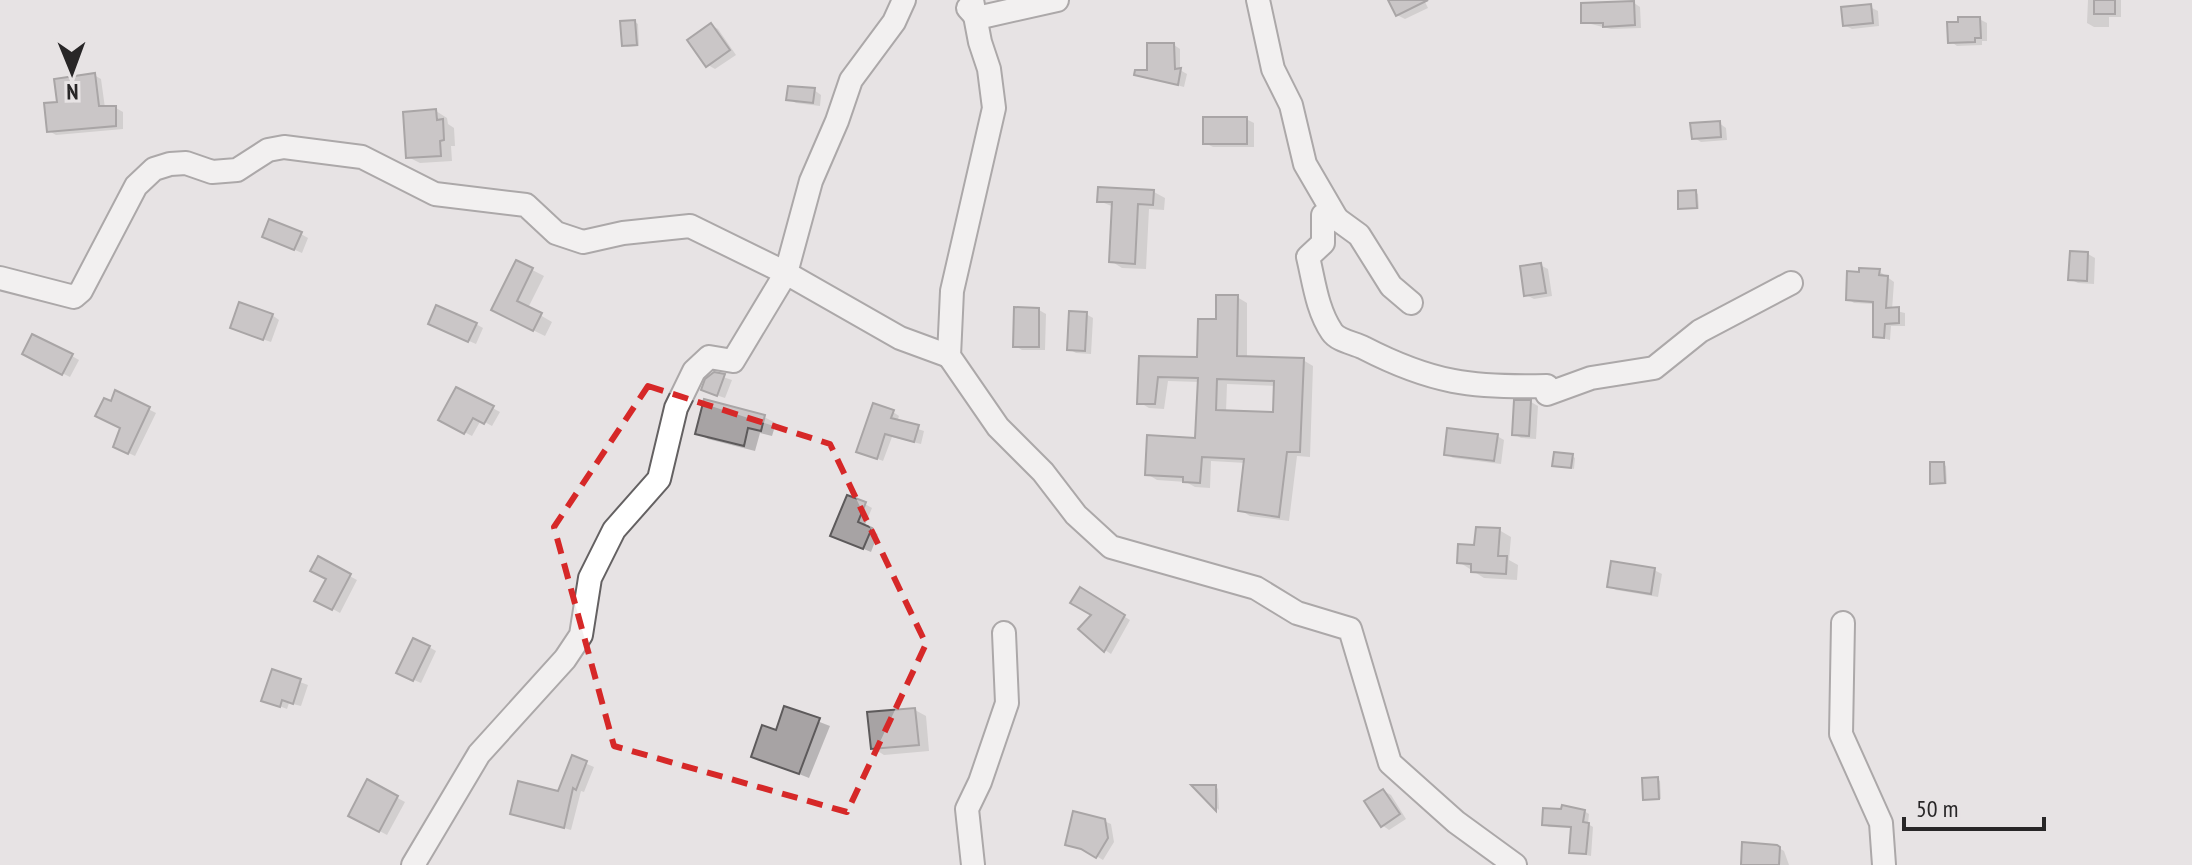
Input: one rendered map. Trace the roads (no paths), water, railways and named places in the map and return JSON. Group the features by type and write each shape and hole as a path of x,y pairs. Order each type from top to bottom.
{"street":[{"path":"413,865 479,754 565,659 581,635 590,578 614,530 659,479 676,408 694,371 709,357 733,361 786,273 811,181 851,80 894,22 904,0"},
{"path":"961,0 974,9 1057,0"},
{"path":"1258,0 1273,69 1291,105 1305,164 1337,219"},
{"path":"949,356 952,291 994,108 989,69 974,9"},
{"path":"0,278 74,297 81,291 136,186 154,169 186,163 212,172 237,170 268,150 284,147 362,157 435,194 526,205 556,233 583,242 623,233 690,226 786,273 900,338 949,356 998,427 1043,472 1076,515 1111,547 1256,588 1297,613 1350,629 1390,763 1456,822 1515,865"},
{"path":"1411,303 1391,286 1359,235 1337,219 1323,215 1323,243 1308,257 1321,309 1334,335 1385,360 1440,381 1547,390 1591,378 1654,368 1700,331 1791,283"},
{"path":"1843,623 1841,734 1881,823 1884,865"},
{"path":"973,865 967,809 980,782 1007,703 1004,633"}]}
